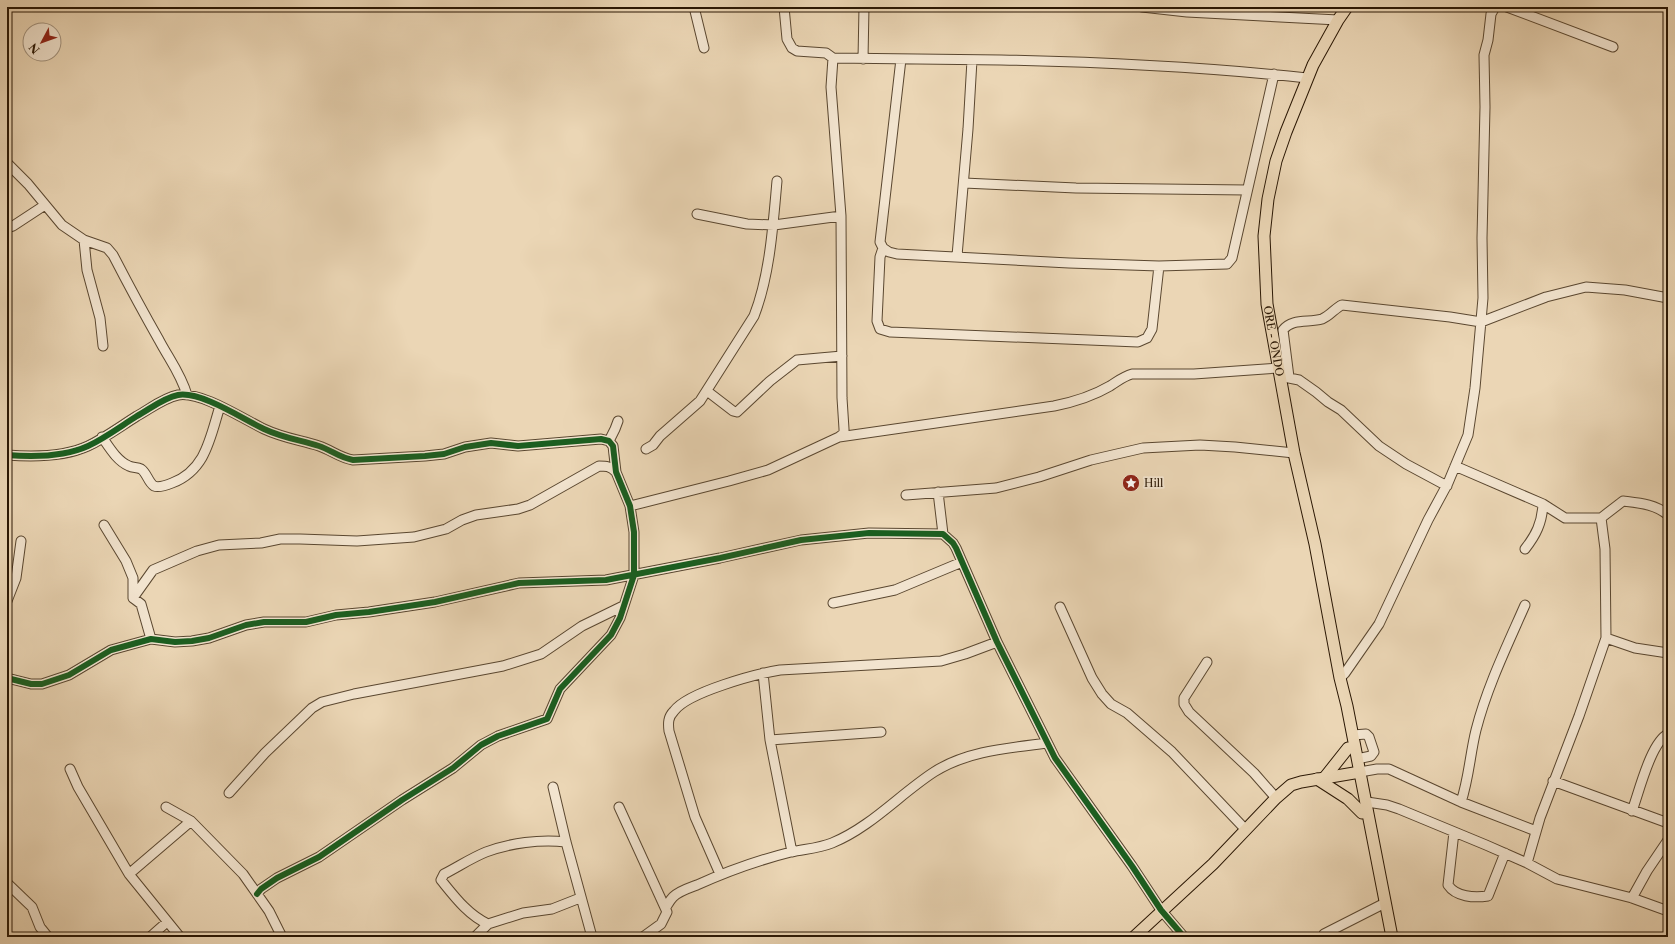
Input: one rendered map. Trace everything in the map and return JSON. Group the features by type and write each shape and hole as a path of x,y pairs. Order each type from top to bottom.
{"main road":[{"name":"ORE - ONDO","path":"1341,682 1315,544 1294,453 1282,374 1266,304 1264,236 1268,200 1276,161 1307,78 1338,20 1347,7"},
{"path":"1341,682 1357,759 1356,772 1362,813 1373,860 1379,870"},
{"path":"1341,682 1340,698 1348,748 1367,802 1392,937"},
{"path":"1321,778 1348,748"},
{"path":"1134,937 1161,910 1213,864 1276,798 1291,786 1301,782 1356,772"},
{"path":"1321,778 1348,799 1362,813"}],"street":[{"path":"694,7 704,48"},
{"path":"784,7 787,39 792,48 797,51 826,53 833,58 1100,64 1274,74 1307,78"},
{"path":"863,59 864,7"},
{"path":"1142,7 1338,20"},
{"path":"1341,682 1345,673 1379,624 1428,520 1446,486 1468,434 1475,388 1483,298 1482,238 1485,107 1484,55 1488,40 1491,14 1495,7"},
{"path":"1507,7 1613,47"},
{"path":"630,506 768,470 842,436 844,430 842,398 841,216 832,87 833,58"},
{"path":"901,59 882,213 880,242 883,248 889,252 897,254 1069,263 1159,266 1227,264 1232,258 1274,74"},
{"path":"957,256 964,183 972,60"},
{"path":"7,163 17,172 62,225 84,240 107,248 113,255 159,341 176,368 184,384 187,395"},
{"path":"646,449 653,445 660,436 692,409 707,391 754,316 758,304 774,224 777,181"},
{"path":"964,183 1076,188 1247,190"},
{"path":"7,228 13,226 45,204"},
{"path":"697,214 747,224 774,224 841,216"},
{"path":"84,240 87,270 100,318 103,346"},
{"path":"883,248 880,257 877,321 880,329 890,332 1138,342 1147,338 1152,329 1159,266"},
{"path":"1282,374 1283,330 1287,325 1296,322 1324,318 1336,307 1342,305 1481,322 1546,297 1586,287 1625,290 1668,298"},
{"path":"707,391 733,411 737,412 797,360 842,356"},
{"path":"838,437 1065,404 1088,396 1110,386 1125,376 1132,374 1282,374 1299,380 1341,410 1379,446 1446,486"},
{"path":"7,455 37,456 59,453 87,446 161,402 177,395 187,395 220,406 286,438 319,446 344,458 353,460 444,454 465,447 491,443 518,446 601,439 609,441 612,446 616,472 630,506 634,532 634,575 620,618 611,635 560,689 547,719 498,736 482,745 453,768 402,800 306,865 277,878 261,889 257,894"},
{"path":"102,437 119,459 130,466 142,470 154,486 159,487 169,485 192,472 199,464 204,455 220,406"},
{"path":"609,441 618,421"},
{"path":"906,495 996,488 1038,477 1091,460 1143,448 1207,445 1235,446 1294,453"},
{"path":"133,598 153,570 197,551 218,545 260,543 287,539 357,541 414,537 446,529 462,520 476,515 518,509 530,505 598,466 607,466 616,472"},
{"path":"1455,466 1543,504 1566,518 1602,518 1623,501 1650,504 1663,510 1668,515"},
{"path":"938,492 943,534"},
{"path":"1525,549 1540,526 1543,504"},
{"path":"1527,863 1553,781 1579,716 1606,638 1605,549 1602,518"},
{"path":"104,525 126,561 133,578 133,598"},
{"path":"7,678 31,684 42,684 69,675 111,650 151,639 174,642 192,641 264,622 306,622 336,614 369,612 435,602 519,583 606,580 727,557 801,540 870,533 943,534 953,543 997,642 1047,743 1066,774 1132,866 1161,910 1184,937"},
{"path":"7,601 16,578 21,541"},
{"path":"833,603 895,590 962,562"},
{"path":"133,598 141,604 151,639"},
{"path":"1461,802 1476,730 1493,678 1525,605"},
{"path":"229,793 265,753 312,708 322,702 354,694 503,666 542,654 582,626 623,606"},
{"path":"1060,606 1092,678 1102,694 1111,704 1127,713 1172,752 1246,830"},
{"path":"1606,638 1635,648 1668,652"},
{"path":"720,874 695,817 669,731 668,721 674,710 693,697 730,682 763,673 780,670 941,661 997,642"},
{"path":"1207,662 1184,698 1184,704 1189,712 1254,773 1276,798"},
{"path":"763,673 770,740 792,852"},
{"path":"770,740 881,732"},
{"path":"1353,735 1366,734 1369,737 1374,752 1371,756 1357,759"},
{"path":"1632,811 1657,745 1663,736 1668,734"},
{"path":"666,907 673,897 680,892 720,874 755,862 832,843 847,836 863,826 935,772 954,762 997,750 1047,743"},
{"path":"1356,772 1377,768 1389,769 1461,802 1536,831"},
{"path":"70,769 78,788 129,874 180,937"},
{"path":"1553,781 1668,824"},
{"path":"553,787 580,898 592,937"},
{"path":"1367,802 1387,805 1454,832 1527,863 1557,879 1632,898 1668,911"},
{"path":"166,807 192,822 243,874 269,911 282,937"},
{"path":"619,807 667,912 666,917 661,924 644,937"},
{"path":"129,874 192,822"},
{"path":"1454,832 1448,885 1452,891 1471,897 1488,896 1505,853"},
{"path":"1632,898 1647,870 1668,840"},
{"path":"488,924 477,919 447,888 441,880 444,874 484,852 498,848 514,844 566,842"},
{"path":"7,883 32,907 40,927 48,937"},
{"path":"475,937 488,924 523,913 552,909 580,898"},
{"path":"1324,934 1385,903"},
{"path":"150,937 167,922"}],"cycle path":[{"path":"7,455 48,455 79,450 101,439 162,401 178,395 198,397 210,401 271,432 319,446 344,458 353,460 444,454 465,447 491,443 518,446 601,439 609,441 613,446 616,472 630,506 634,532 634,575 620,618 611,635 560,689 547,719 498,736 481,745 453,768 402,800 319,857 277,878 261,889 257,894"},
{"path":"7,678 31,684 42,684 69,675 111,650 151,639 175,642 192,641 209,638 246,625 264,622 306,622 336,615 369,612 435,602 519,583 606,580 720,558 801,540 869,533 943,534 953,543 956,548 997,642 1055,758 1132,866 1161,910 1184,937"}],"place":[{"name":"Hill","path":"1131,483"}]}
